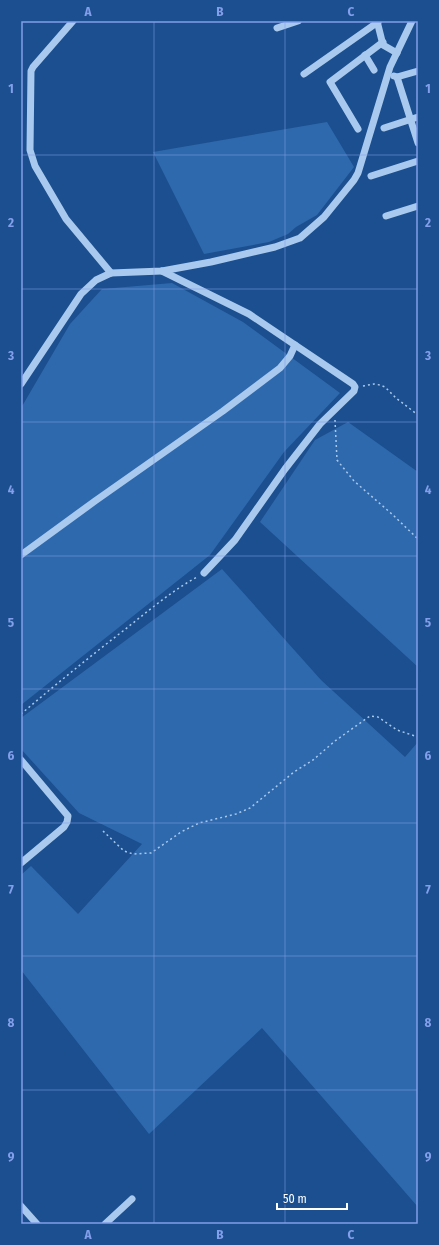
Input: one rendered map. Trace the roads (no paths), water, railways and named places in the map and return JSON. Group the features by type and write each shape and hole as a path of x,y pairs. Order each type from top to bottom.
{"street":[{"path":"73,21 31,71 30,150 35,166 66,219 111,274"},
{"path":"276,28 298,21"},
{"path":"21,384 81,294 96,280 111,274 162,271 211,262 275,247 300,238 324,218 358,173 388,74 412,21"},
{"path":"304,74 377,22 383,45 397,53"},
{"path":"358,129 330,82 382,42"},
{"path":"365,55 374,70"},
{"path":"388,74 397,77 418,70"},
{"path":"397,77 418,143"},
{"path":"384,128 418,117"},
{"path":"371,176 418,161"},
{"path":"386,216 418,206"},
{"path":"162,271 249,314 353,384 355,387 354,391 320,424 285,469 235,540 204,574"},
{"path":"21,555 229,407 280,368 290,356 296,345"},
{"path":"21,760 68,816 64,827 21,863"},
{"path":"105,1224 132,1199"},
{"path":"21,1206 37,1224"}]}
